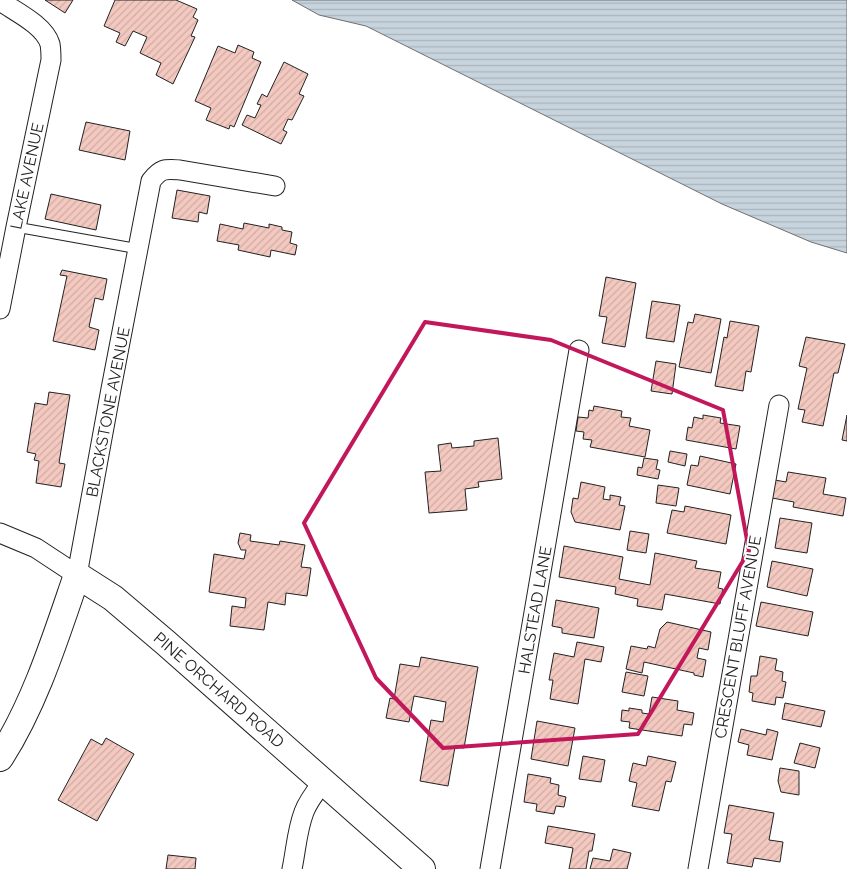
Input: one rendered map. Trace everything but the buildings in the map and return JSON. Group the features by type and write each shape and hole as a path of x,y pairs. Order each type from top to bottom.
{"main road":[{"name":"BLACKSTONE AVENUE","path":"0,758 30,701 77,575"},
{"name":"PINE ORCHARD ROAD","path":"77,575 113,598 422,869"}],"street":[{"name":"LAKE AVENUE","path":"0,1 39,28 50,43 51,50 51,60 0,309"},
{"name":"BLACKSTONE AVENUE","path":"77,575 151,181 157,173 167,169 275,186"},
{"name":"HALSTEAD LANE","path":"490,869 579,350"},
{"name":"CRESCENT BLUFF AVENUE","path":"698,869 779,405"},
{"name":"PINE ORCHARD ROAD","path":"0,533 36,548 77,575"},
{"path":"292,869 296,840 304,812 310,799 323,782"}],"lane":[{"path":"16,227 139,249"}],"highlighted area":[{"path":"425,322 551,340 723,410 749,551 638,734 443,748 376,678 304,523"}],"shaded area":[{"path":"292,0 847,0 847,253 811,242 722,204 366,26 319,15"}]}
